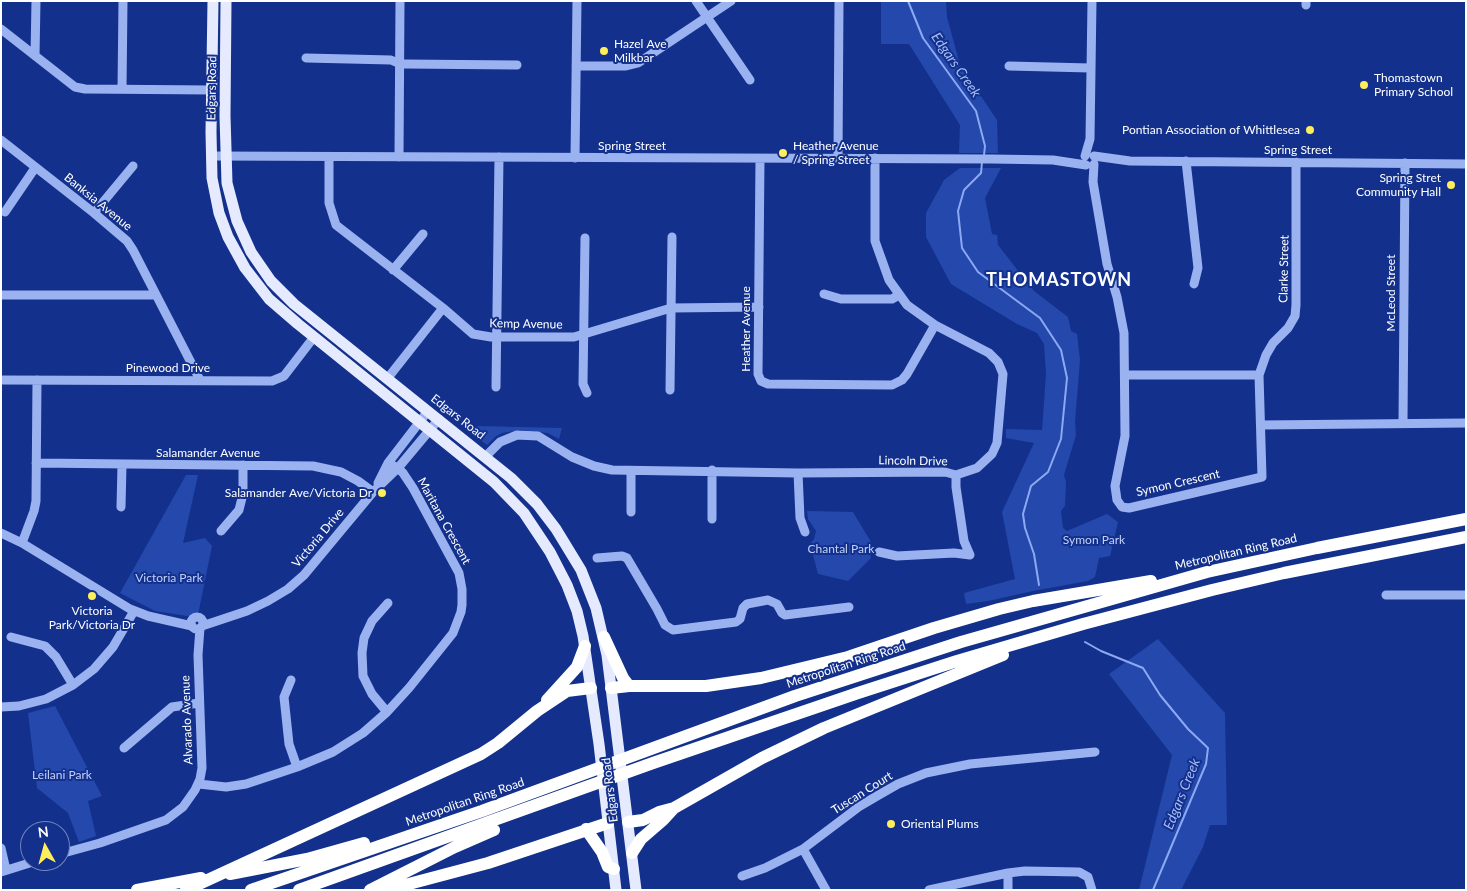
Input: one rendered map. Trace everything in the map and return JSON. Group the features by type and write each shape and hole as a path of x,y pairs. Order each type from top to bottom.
{"highway":[{"name":"Metropolitan Ring Road","path":"251,890 482,811 846,679 980,636 1207,572 1466,519"},
{"path":"299,890 905,677 1083,624 1212,590 1284,573 1466,537"},
{"path":"611,688 629,686 706,686 761,678 848,657 934,628 999,609 1033,601 1207,572"},
{"path":"628,822 643,820 659,812 674,808 762,758 824,728 1083,624"},
{"path":"604,637 623,678 629,686"},
{"path":"537,711 577,667 585,646"},
{"path":"186,890 480,754 498,744 537,711 568,691 591,688"},
{"path":"370,890 566,795"},
{"path":"632,853 641,839 674,808"},
{"path":"137,890 307,859 396,833 482,811"},
{"path":"386,890 488,863 608,823"},
{"path":"586,830 602,852 608,867 614,868"}],"main road":[{"name":"Edgars Road","path":"213,1 211,156 214,190 219,214 228,237 251,278 269,299 494,482 524,513 550,552 567,585 577,611 585,646 607,805 616,890"},
{"name":"Edgars Road","path":"226,1 225,156 227,183 233,210 242,235 259,265 271,281 294,304 486,456 511,478 537,504 556,529 575,559 587,584 604,637 636,890"},
{"path":"591,688 611,688"},
{"path":"608,823 628,822"}],"street":[{"path":"35,56 36,1"},
{"path":"122,89 123,1"},
{"path":"399,157 400,1"},
{"path":"576,158 577,1"},
{"path":"696,1 750,80"},
{"path":"576,66 626,66 638,63 731,1"},
{"path":"838,1 838,158"},
{"path":"1092,1 1090,160 1107,264 1117,297 1124,333 1125,375 1259,375"},
{"path":"1,29 75,88 212,90"},
{"path":"306,58 391,60 400,64 517,64"},
{"path":"1009,66 1090,68"},
{"name":"Banksia Avenue","path":"1,140 127,241 200,380"},
{"name":"Spring Street","path":"211,156 760,159 968,158 1466,164"},
{"name":"Kemp Avenue","path":"329,156 329,203 336,225 443,308 473,334 496,337 574,338 671,308 759,307"},
{"path":"496,387 499,158"},
{"name":"Lincoln Drive","path":"486,456 500,442 517,436 538,436 572,457 594,466 631,471 945,472 956,475 977,468 992,454 997,443 1003,374 998,362 989,353 935,325 918,314 899,295 885,269 875,241 875,158"},
{"name":"Heather Avenue","path":"760,159 758,374 761,381 768,384 885,385 897,383 907,374 935,325"},
{"path":"1186,161 1198,268 1194,284"},
{"name":"Clarke Street","path":"1261,425 1259,375 1266,355 1288,328 1294,316 1296,296 1296,162"},
{"name":"McLeod Street","path":"1403,423 1405,163"},
{"path":"94,213 133,166"},
{"path":"5,212 35,168"},
{"path":"393,270 424,234"},
{"path":"670,390 672,237"},
{"path":"585,238 583,384 587,393"},
{"path":"824,294 840,299 892,299 899,295"},
{"path":"1,295 156,295"},
{"path":"387,379 443,308"},
{"name":"Pinewood Drive","path":"1,380 272,382 284,376 314,337"},
{"name":"Symon Crescent","path":"1125,375 1125,436 1115,486 1117,500 1122,507 1129,508 1262,477 1261,425"},
{"path":"22,543 35,506 37,380"},
{"name":"Victoria Drive","path":"373,492 388,463 428,411"},
{"name":"Victoria Drive","path":"1,532 132,610 171,621 196,624 223,618 268,602 304,576 373,492 396,470 439,419"},
{"path":"1261,425 1466,423"},
{"name":"Maritana Crescent","path":"200,781 226,787 246,784 297,767 333,752 363,733 386,712 409,688 453,634 462,605 462,589 456,565 410,483 388,463"},
{"name":"Salamander Avenue","path":"36,464 313,466 331,468 351,476 373,492"},
{"path":"121,507 122,465"},
{"path":"221,531 239,510 243,494 243,465"},
{"path":"712,470 712,519"},
{"path":"631,471 631,512"},
{"path":"798,472 800,518 805,532"},
{"path":"880,552 897,556 954,553 970,555 964,540 956,488 956,475"},
{"path":"597,558 622,556 627,558 665,625 673,630 736,622 740,619 743,608 747,604 768,600 775,602 785,615 849,607"},
{"path":"1386,595 1466,595"},
{"path":"386,712 372,694 363,676 362,653 364,638 372,621 388,603"},
{"path":"1,707 19,706 46,699 73,685 94,669 114,647 132,610"},
{"name":"Alvarado Avenue","path":"196,624 202,768 200,781"},
{"path":"11,637 45,646 56,657 73,685"},
{"path":"291,680 284,697 289,744 297,767"},
{"path":"124,748 172,707 199,703"},
{"name":"Tuscan Court","path":"742,876 765,868 803,848 860,806 898,784 926,773 970,764 1095,752"},
{"path":"70,851 166,820 183,808 200,781"},
{"path":"1,848 4,871 20,866"},
{"path":"803,848 826,890"},
{"path":"929,890 1025,871 1079,872 1088,877 1092,890"},
{"path":"1008,873 1008,890"}],"green space":[{"path":"881,1 946,1 947,17 960,65 997,120 998,153 959,153 960,125 909,44 881,44"},
{"name":"Symon Park","path":"960,168 1001,168 985,198 992,234 997,235 998,245 1034,291 1068,317 1071,331 1077,334 1080,360 1075,422 1076,435 1064,475 1066,482 1065,506 1061,511 1063,528 1067,531 1107,514 1118,522 1110,556 1099,558 1095,577 1088,581 966,604 964,593 1015,579 1002,512 1034,443 1006,438 1006,429 1042,430 1046,374 1044,344 1037,333 1017,324 951,284 926,237 926,213 944,180"},
{"path":"478,426 562,428 559,439 548,433 520,430 502,433 487,445 471,433"},
{"name":"Victoria Park","path":"186,475 198,475 183,543 205,538 212,546 198,615 187,616 155,611 120,593"},
{"name":"Chantal Park","path":"807,511 853,512 871,542 869,548 871,558 848,581 818,574 810,544 814,539 816,531 808,519"},
{"path":"1158,639 1225,713 1227,825 1210,825 1203,847 1181,890 1139,890 1172,755 1109,674"},
{"name":"Leilani Park","path":"55,706 102,796 88,801 96,836 79,842 68,813 37,788 28,713"}],"waterway":[{"name":"Edgars Creek","path":"908,1 923,38 976,111 985,146 984,155"},
{"name":"Edgars Creek","path":"982,162 981,173 964,190 958,211 962,248 978,272 1040,318 1061,350 1067,378 1061,439 1048,472 1031,486 1023,514 1025,528 1034,554 1039,585"},
{"name":"Edgars Creek","path":"1085,642 1101,651 1143,668 1160,695 1188,729 1208,748 1206,764 1153,890"}],"place":[{"name":"Hazel Ave Milkbar","path":"604,51"},
{"name":"Thomastown Primary School","path":"1364,85"},
{"name":"Pontian Association of Whittlesea","path":"1310,130"},
{"name":"Heather Avenue / Spring Street","path":"783,153"},
{"name":"Spring Stret Community Hall","path":"1451,185"},
{"name":"Salamander Ave/Victoria Dr","path":"382,493"},
{"name":"Victoria Park/Victoria Dr","path":"92,596"},
{"name":"Oriental Plums","path":"891,824"}],"district":[{"name":"THOMASTOWN","path":"1059,280"}]}
